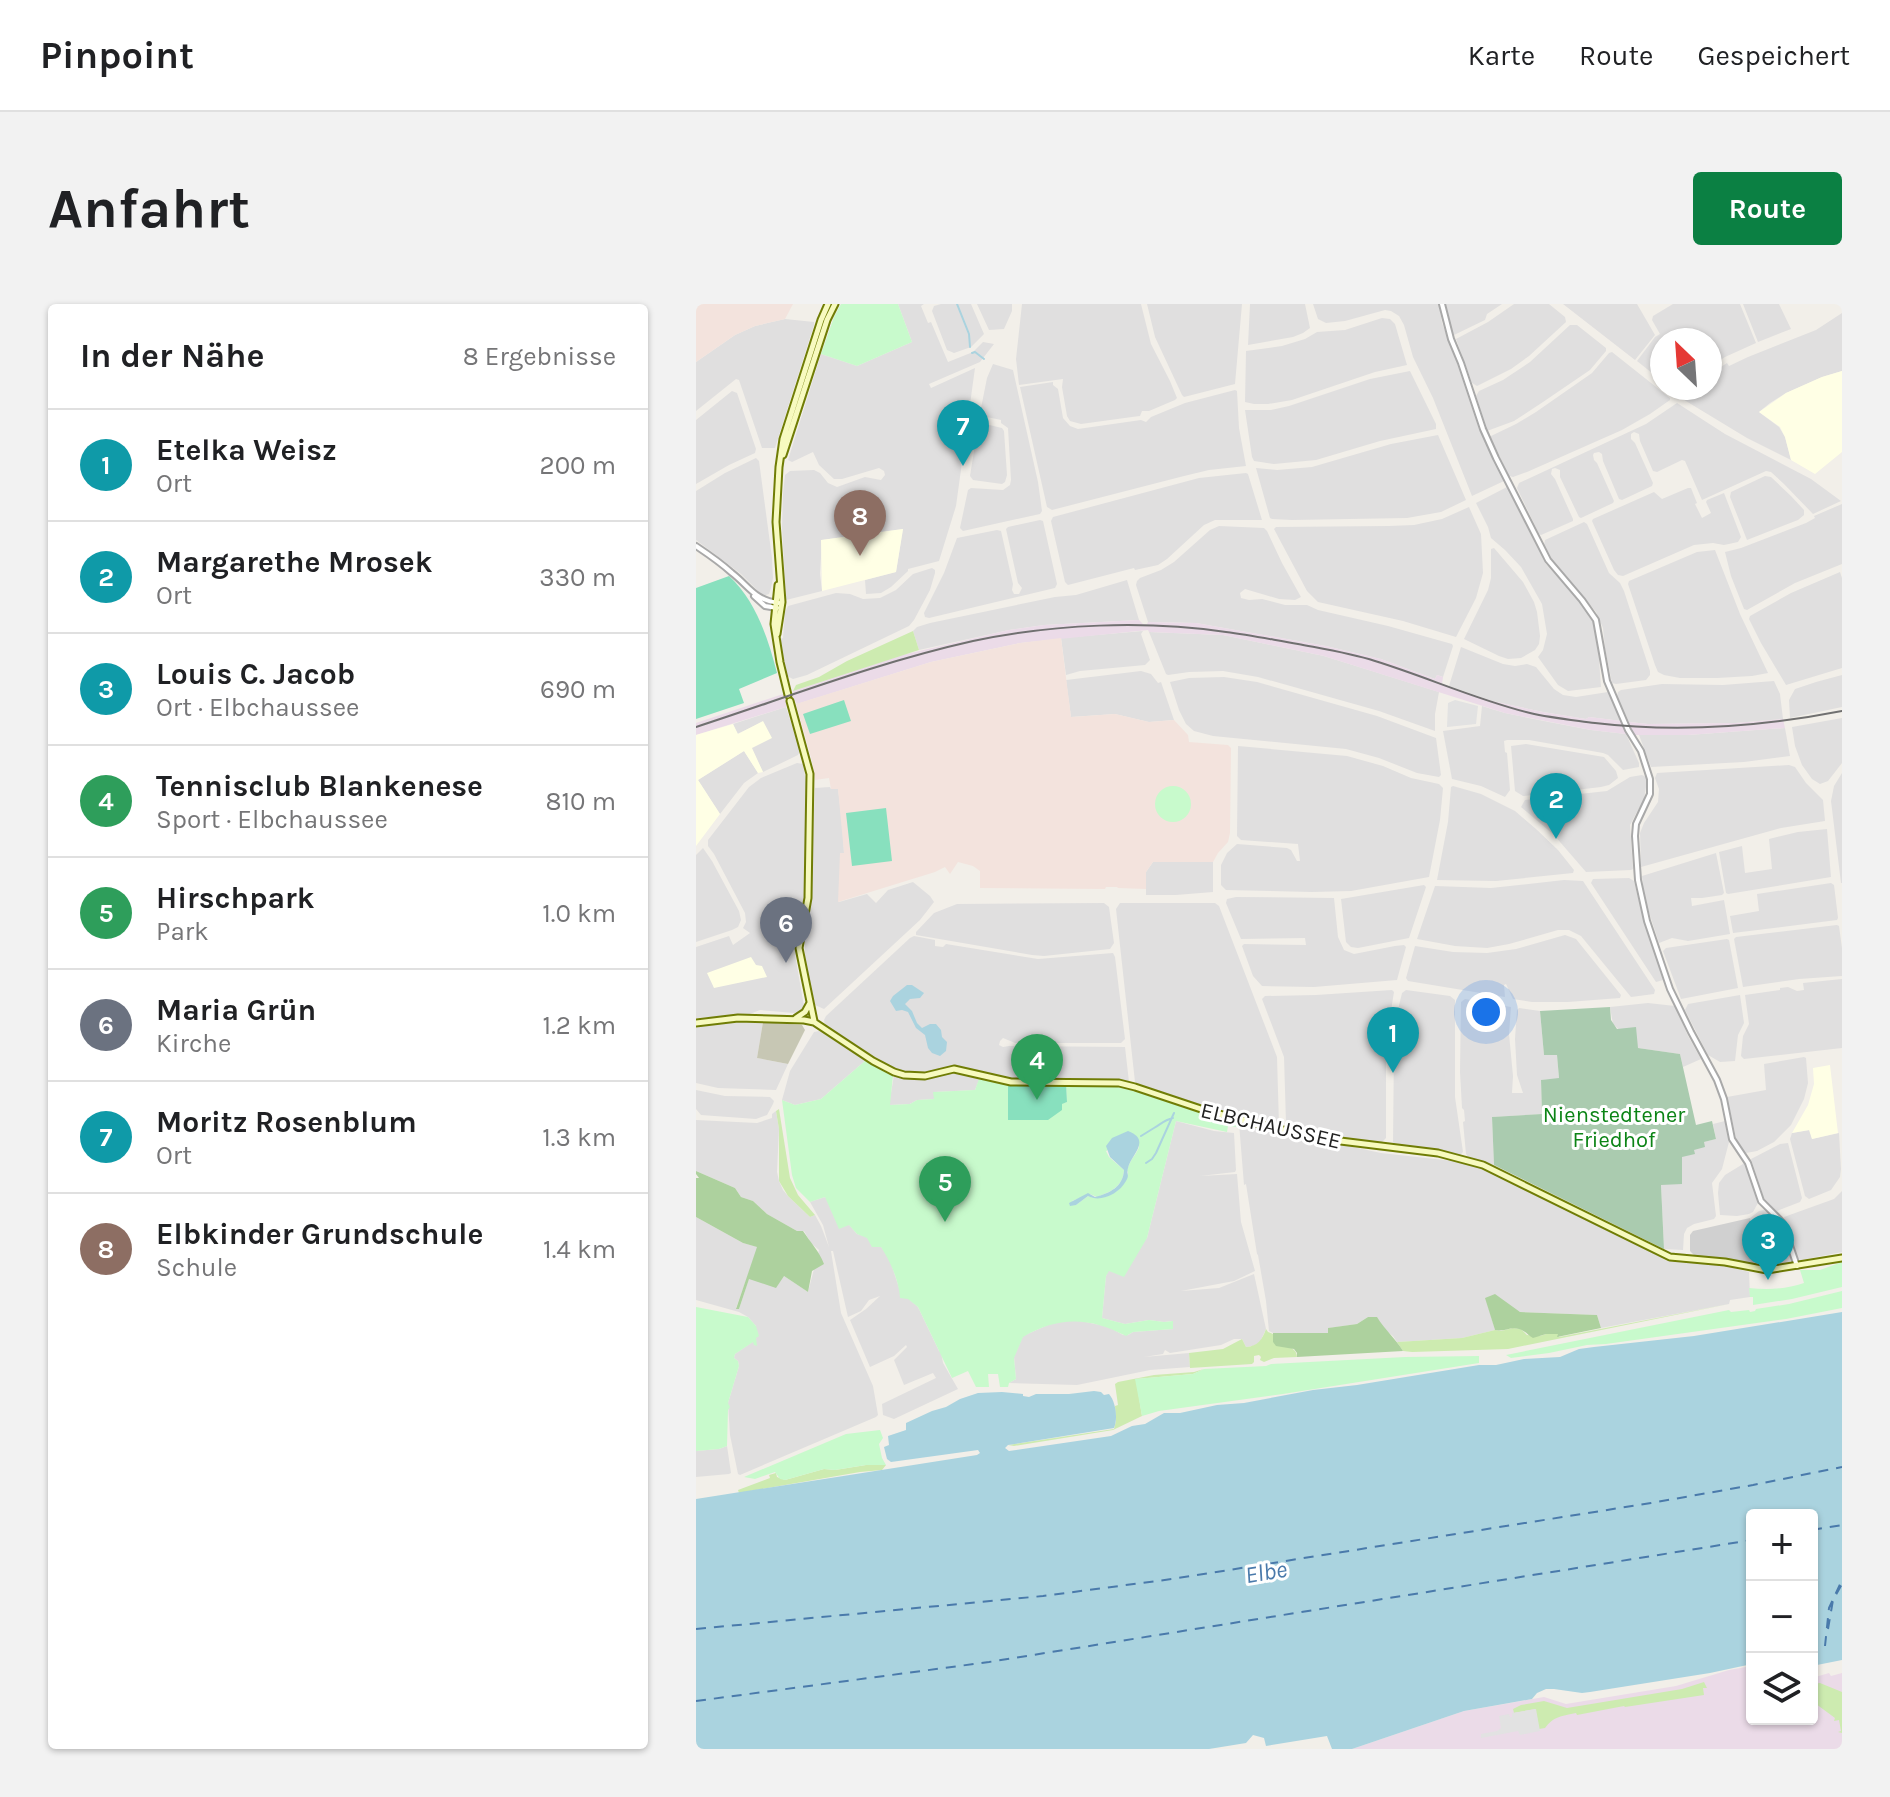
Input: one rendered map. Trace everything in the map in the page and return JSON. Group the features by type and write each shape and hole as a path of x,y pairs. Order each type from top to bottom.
{"main road":[{"path":"814,1022 799,948 808,898 810,774 780,662 774,622 778,605 776,522 783,439 828,304"},
{"path":"779,467 835,304"},
{"path":"795,1019 805,1012 810,1002"},
{"name":"ELBCHAUSSEE","path":"696,1023 738,1018 814,1022 873,1061 904,1075 925,1076 954,1069 1011,1082 1110,1082 1207,1111 1316,1138 1438,1153 1483,1165 1670,1257 1767,1270 1842,1258"}],"street":[{"path":"1442,304 1451,339 1496,458 1548,560 1596,620 1606,677 1641,751 1650,779 1650,794 1635,829 1641,900 1670,989 1712,1067 1724,1099 1732,1139 1746,1159 1761,1201 1782,1222 1797,1266"},
{"path":"696,546 735,575 749,590 763,600 778,605"}],"shaded area":[{"path":"696,304 793,304 785,319 755,326 735,335 696,362"},
{"path":"898,304 924,304 921,306 928,323 931,322 948,362 973,352 983,342 994,344 980,362 929,384 931,388 975,368 956,506 939,561 908,569 881,593 866,594 865,580 896,572 903,529 822,540 822,591 786,600 782,527 785,475 790,471 814,470 837,487 865,477 881,480 885,475 879,468 834,479 819,465 813,452 792,462 788,460 821,354 857,366 912,342"},
{"path":"971,304 984,334 971,347 954,353 947,350 932,311 934,306"},
{"path":"977,304 1012,304 1004,329 989,330"},
{"path":"1022,304 1141,304 1151,344 1177,398 1149,411 1142,411 1140,416 1081,424 1070,421 1063,379 1019,385 1016,359"},
{"path":"1147,304 1242,304 1235,384 1184,397 1155,337"},
{"path":"1250,304 1305,304 1310,328 1293,337 1248,345"},
{"path":"1313,304 1439,304 1442,323 1479,428 1504,481 1472,496 1413,357 1399,316 1385,310 1326,323 1318,319"},
{"path":"1445,304 1502,304 1487,314 1485,320 1454,335"},
{"path":"1514,304 1549,304 1565,317 1566,322 1511,369 1477,386 1472,383 1456,339"},
{"path":"1563,304 1637,304 1651,328 1650,341 1635,360"},
{"path":"1673,304 1740,304 1756,343 1722,359 1722,328 1657,328 1653,316"},
{"path":"1743,304 1779,304 1791,329 1758,342"},
{"path":"1842,313 1842,371 1786,393 1759,412 1779,427 1791,460 1684,400 1722,400 1722,366 1816,330"},
{"path":"1382,318 1390,319 1395,324 1407,365 1375,372 1292,400 1268,404 1245,402 1246,351 1282,346 1317,332 1345,330"},
{"path":"785,319 814,322 814,325 775,448 762,448 739,380 736,379 696,411 696,362 735,335 755,326"},
{"path":"1570,325 1577,325 1606,351 1590,370 1543,402 1514,421 1487,431 1476,396 1479,391 1530,362"},
{"path":"1650,344 1650,371 1637,361"},
{"path":"1612,352 1650,382 1650,400 1670,400 1622,430 1527,472 1509,476 1491,436 1536,412 1592,373"},
{"path":"993,364 1013,370 1042,511 1040,514 963,531 960,528 968,490 1003,490 1011,480 1008,428 1001,420 980,413"},
{"path":"1410,371 1436,429 1316,460 1274,464 1254,461 1245,410 1289,406 1370,379"},
{"path":"1842,371 1842,452 1815,474 1791,460 1780,427 1759,412 1786,393"},
{"path":"1053,382 1058,389 1063,418 1078,429 1141,420 1146,422 1185,403 1235,390 1246,466 1209,470 1052,510 1047,507 1020,387"},
{"path":"732,391 737,393 755,453 696,484 696,420"},
{"path":"1677,403 1725,434 1811,479 1841,501 1813,514 1771,472 1766,471 1702,500 1685,461 1653,471 1639,434 1634,432 1631,439 1652,486 1619,499 1602,454 1594,453 1594,460 1614,501 1581,518 1560,477 1560,470 1552,469 1551,474 1573,521 1539,534 1517,488 1519,483 1646,424"},
{"path":"981,423 1004,431 1007,475 1002,484 973,480 970,476"},
{"path":"1438,435 1466,500 1441,512 1407,518 1270,518 1256,468 1312,467 1391,444"},
{"path":"756,458 759,461 772,558 771,588 769,594 763,596 741,574 696,540 696,491"},
{"path":"1246,473 1262,520 1215,520 1204,525 1158,565 1068,585 1065,582 1051,521 1053,517 1199,478"},
{"path":"1765,476 1771,477 1791,496 1804,510 1804,515 1747,540 1730,497 1731,492"},
{"path":"1507,487 1545,563 1593,621 1601,687 1568,691 1558,685 1538,657 1547,634 1542,604 1521,567 1491,538 1476,503"},
{"path":"1691,488 1702,518 1711,513 1707,500 1724,493 1741,537 1738,542 1694,545 1623,576 1618,575 1593,519 1654,492 1662,499"},
{"path":"1842,504 1842,564 1744,609 1725,552 1806,523 1814,516"},
{"path":"1469,507 1481,534 1483,573 1476,598 1456,637 1403,621 1318,602 1307,591 1274,529 1414,525 1442,519"},
{"path":"1043,521 1057,584 1055,588 925,617 924,613 957,538 1001,531 1012,590 1014,594 1019,594 1022,588 1018,583 1006,529"},
{"path":"1584,522 1609,573 1624,591 1650,671 1646,680 1612,683 1603,628 1596,612 1553,561 1544,545 1545,540"},
{"path":"1219,526 1264,528 1301,597 1295,600 1279,599 1245,589 1240,593 1241,598 1307,605 1452,644 1443,677 1437,675 1435,679 1381,659 1326,646 1196,623 1148,622 1137,581 1174,562 1210,530"},
{"path":"903,529 896,572 822,591 821,540"},
{"path":"1494,548 1523,582 1537,612 1539,644 1521,658 1499,656 1464,639 1488,590 1491,549"},
{"path":"1715,550 1768,673 1717,678 1664,675 1658,672 1655,665 1629,581 1697,552"},
{"path":"932,568 935,573 930,590 909,626 807,675 793,679 787,676 780,639 783,638 788,606 836,593 863,599 880,598 896,590 913,574"},
{"path":"1840,572 1842,668 1786,685 1761,643 1750,616 1791,593"},
{"path":"1127,580 1139,620 1044,625 919,650 913,631 930,623 1076,595"},
{"path":"1139,620 1143,624 1196,623 1326,646 1381,659 1435,679 1437,675 1443,677 1442,684 1492,701 1543,712 1622,721 1629,725 1629,722 1735,723 1783,719 1785,728 1688,735 1635,735 1633,731 1625,731 1626,734 1591,730 1505,713 1324,656 1223,635 1148,630 1020,643 931,662 797,704 794,699 786,702 786,707 696,735 696,723 902,655 1009,630"},
{"path":"1143,631 1141,634 1150,660 1145,665 1066,675 1061,638"},
{"path":"1149,632 1223,635 1324,656 1439,692 1435,731 1379,711 1258,677 1223,671 1168,675"},
{"path":"1061,638 1071,717 1115,714 1149,722 1174,720 1188,735 1189,742 1228,745 1231,748 1230,833 1228,842 1213,862 1153,862 1146,872 1146,889 1105,889 980,888 980,871 958,862 950,874 945,867 838,902 840,853 844,853 838,789 831,789 829,778 815,780 796,704 931,662 1020,643"},
{"path":"1461,647 1503,664 1536,667 1563,695 1576,697 1608,692 1622,721 1543,712 1492,701 1449,686"},
{"path":"1141,671 1161,682 1174,720 1149,722 1115,714 1071,717 1066,680"},
{"path":"1842,675 1842,707 1790,718 1789,700 1795,689"},
{"path":"1224,677 1257,682 1377,716 1436,738 1441,775 1417,773 1346,749 1213,736 1194,731 1186,724 1179,710 1170,682"},
{"path":"1774,681 1780,694 1783,719 1735,723 1629,722 1617,696 1621,690 1662,684 1723,685"},
{"path":"1455,700 1478,706 1476,724 1447,727 1448,703"},
{"path":"1482,706 1549,722 1626,734 1639,767 1623,770 1603,753 1529,740 1507,740 1504,741 1510,790 1505,797 1481,786 1452,779 1443,731 1480,726"},
{"path":"786,707 800,751 798,755 763,772 751,748 763,722 737,734 733,724"},
{"path":"1842,718 1842,763 1828,781 1820,784 1802,765 1792,727"},
{"path":"763,721 772,738 752,748 763,772 758,773 744,751 698,780 720,814 696,846 696,735 733,724 738,734"},
{"path":"1785,728 1790,756 1651,767 1639,735 1688,735"},
{"path":"1526,744 1604,757 1618,778 1601,787 1523,796 1515,791 1511,746"},
{"path":"1238,746 1347,756 1411,778 1439,784 1443,788 1440,820 1429,877 1351,891 1226,890 1221,885 1221,865 1227,853 1237,844 1287,848 1300,861 1298,844 1241,840 1237,836"},
{"path":"744,751 758,773 744,783 720,814 698,780"},
{"path":"797,763 803,764 807,788 803,910 795,938 804,1006 800,1012 794,1013 760,1010 747,1015 696,1018 696,947 729,936 733,945 750,933 743,928 745,913 708,846 708,840 749,787 761,778"},
{"path":"1795,767 1823,800 1825,821 1781,828 1641,867 1640,833 1658,802 1657,773"},
{"path":"1842,773 1841,883 1831,801 1834,786"},
{"path":"1642,775 1647,781 1644,799 1630,825 1631,870 1586,872 1554,835 1521,807 1525,800 1607,791 1630,777"},
{"path":"1453,786 1481,794 1515,811 1558,850 1574,870 1573,873 1496,881 1437,880"},
{"path":"815,788 838,788 843,832 839,902 867,894 876,903 888,890 913,882 934,902 920,920 824,1009 815,1005 805,959 805,942 809,919"},
{"path":"1827,829 1831,877 1726,893 1719,852 1742,846 1745,873 1772,869 1769,839"},
{"path":"703,848 739,911 741,920 738,927 732,930 696,942 696,855"},
{"path":"1716,853 1724,893 1691,898 1692,906 1724,900 1730,934 1688,941 1672,938 1659,943 1644,897 1642,876"},
{"path":"1153,862 1213,862 1213,892 1146,895 1146,872"},
{"path":"1629,878 1634,881 1663,980 1656,982 1591,883 1593,879"},
{"path":"1564,880 1583,881 1655,990 1654,994 1631,997 1581,936 1569,930 1487,948 1417,939 1435,886 1491,888"},
{"path":"1834,885 1837,920 1733,933 1730,916 1759,911 1757,894"},
{"path":"1426,887 1409,938 1358,948 1346,942 1341,899"},
{"path":"1334,898 1338,937 1344,950 1354,954 1395,946 1406,947 1397,980 1314,987 1262,986 1253,976 1242,946 1306,945 1305,938 1241,939 1226,903 1227,899"},
{"path":"1104,903 1109,907 1114,943 1110,949 1044,956 916,935 934,913 957,904"},
{"path":"1120,903 1215,903 1219,906 1277,1057 1279,1125 1137,1085 1116,909"},
{"path":"1837,925 1842,948 1842,976 1743,987 1736,937"},
{"path":"1565,935 1576,939 1621,995 1620,998 1532,1002 1513,999 1506,984 1505,997 1408,981 1406,978 1415,946 1487,953 1516,949"},
{"path":"914,936 935,940 935,946 943,947 946,944 1038,959 1113,953 1125,1039 1121,1043 1015,1043 1003,1038 999,1045 1125,1047 1129,1082 981,1075 975,1090 934,1092 934,1099 889,1105 895,1069 830,1029 824,1020"},
{"path":"1727,939 1738,988 1681,999 1663,951"},
{"path":"751,957 756,965 762,966 767,977 714,988 707,973"},
{"path":"1842,979 1842,1048 1744,1059 1741,1056 1743,1036 1749,1024 1745,995 1788,987 1804,990 1803,983"},
{"path":"1392,990 1386,1041 1386,1138 1380,1144 1289,1128 1286,1123 1284,1057 1262,999 1265,996"},
{"path":"1406,990 1450,996 1455,1000 1455,1097 1463,1152 1460,1155 1393,1143 1396,1018 1402,993"},
{"path":"1740,995 1744,1023 1738,1035 1735,1061 1720,1062 1708,1055 1685,1010 1688,1004"},
{"path":"1465,999 1511,1007 1512,1093 1523,1093 1517,1075 1515,1039 1519,1008 1540,1011 1544,1055 1557,1054 1559,1079 1541,1080 1542,1114 1492,1117 1494,1165 1466,1154 1460,1072 1461,1002"},
{"path":"1648,1003 1675,1006 1701,1059 1683,1067 1680,1054 1638,1048 1613,1024 1610,1007"},
{"path":"729,1022 763,1022 757,1058 788,1064 776,1090 718,1088 696,1083 696,1028"},
{"path":"763,1022 802,1025 805,1030 788,1064 757,1058"},
{"path":"819,1031 866,1060 821,1099 795,1105 782,1100 790,1071 814,1032"},
{"path":"1804,1057 1808,1083 1791,1125 1774,1142 1746,1153 1736,1138 1727,1097 1766,1090 1764,1064"},
{"path":"1830,1065 1838,1133 1812,1139 1809,1130 1792,1133 1808,1105 1814,1084 1813,1068"},
{"path":"696,1090 725,1096 770,1097 774,1101 767,1115 756,1119 701,1115 696,1109"},
{"path":"776,1111 779,1129 777,1172 783,1190 810,1217 815,1215 829,1247 823,1225 810,1202 825,1197 857,1234 881,1247 889,1257 900,1291 918,1307 958,1389 894,1419 883,1415 882,1404 936,1378 933,1373 904,1385 894,1360 906,1345 894,1356 870,1367 850,1320 880,1296 869,1300 861,1311 848,1317 831,1251 841,1313 873,1386 878,1415 740,1475 730,1435 728,1403 739,1366 735,1354 754,1341 756,1326 739,1312 696,1300 696,1217 743,1243 758,1247 736,1308 739,1309 749,1278 784,1276 808,1292 819,1250 804,1231 797,1231 767,1214 753,1201 741,1197 735,1188 696,1171 696,1120 757,1123 772,1118"},
{"path":"1176,1121 1234,1133 1235,1172 1200,1176 1237,1174 1241,1222 1255,1271 1234,1281 1181,1291 1219,1288 1254,1274 1266,1329 1260,1342 1246,1347 1242,1339 1234,1339 1221,1345 1170,1353 1165,1350 1163,1354 1144,1357 1189,1353 1190,1367 1150,1370 1077,1385 1009,1383 1016,1379 1014,1357 1023,1336 1048,1325 1081,1321 1109,1327 1123,1335 1173,1329 1172,1321 1149,1320 1125,1324 1102,1318 1108,1271 1147,1238"},
{"path":"1725,1121 1729,1142 1722,1169 1712,1183 1716,1216 1687,1228 1683,1250 1664,1249 1661,1184 1682,1184 1681,1157 1704,1142 1716,1139 1713,1124"},
{"path":"1239,1123 1381,1153 1453,1161 1486,1169 1667,1261 1726,1266 1749,1272 1750,1297 1730,1300 1729,1304 1601,1328 1597,1315 1520,1312 1486,1299 1495,1330 1462,1338 1397,1342 1368,1317 1357,1324 1329,1328 1329,1333 1273,1333 1269,1331 1244,1185"},
{"path":"1810,1130 1812,1139 1839,1133 1841,1169 1840,1177 1831,1190 1809,1199 1805,1196 1790,1139 1792,1133"},
{"path":"1788,1143 1802,1198 1800,1202 1777,1211 1765,1202 1751,1159"},
{"path":"1746,1164 1758,1203 1749,1214 1720,1215 1719,1183 1725,1175"},
{"path":"1842,1191 1842,1252 1801,1260 1797,1258 1784,1217 1834,1199"},
{"path":"1764,1210 1781,1225 1792,1259 1789,1263 1769,1267 1752,1265 1755,1260 1750,1218"},
{"path":"1750,1218 1759,1260 1752,1265 1695,1256 1690,1251 1693,1231"},
{"path":"727,1446 731,1473 696,1477 696,1451"},
{"path":"1746,1667 1746,1725 1818,1725 1818,1676 1842,1673 1842,1749 1352,1749 1464,1711 1544,1697 1566,1704 1676,1686"},
{"path":"1536,1709 1540,1731 1520,1735 1518,1731 1481,1738 1481,1734 1501,1728 1499,1716 1509,1714 1512,1717 1512,1713"}],"green space":[{"path":"841,304 898,304 912,342 857,366 821,354"},
{"path":"729,576 754,608 777,673 739,689 744,703 696,719 696,588"},
{"path":"913,631 919,650 793,691 796,685"},
{"path":"844,700 851,721 810,734 803,714"},
{"path":"1173,786 1186,791 1191,804 1186,817 1173,822 1160,817 1155,804 1160,791"},
{"path":"886,808 892,861 852,866 846,813"},
{"name":"Nienstedtener Friedhof","path":"1610,1007 1611,1020 1617,1029 1636,1027 1638,1048 1680,1054 1696,1125 1712,1121 1716,1139 1704,1142 1705,1147 1694,1150 1695,1154 1682,1157 1682,1184 1661,1185 1664,1249 1494,1165 1492,1117 1542,1114 1541,1080 1559,1078 1557,1055 1544,1055 1540,1011"},
{"path":"866,1060 893,1075 890,1105 934,1099 933,1092 975,1090 979,1079 1008,1085 1009,1120 1067,1102 1066,1086 1114,1086 1237,1118 1237,1127 1228,1126 1227,1132 1176,1121 1147,1238 1124,1277 1109,1271 1106,1276 1102,1318 1125,1324 1149,1320 1173,1321 1173,1329 1133,1332 1126,1336 1087,1322 1061,1322 1023,1337 1014,1358 1016,1379 1008,1387 1000,1387 998,1374 988,1374 989,1387 976,1387 968,1371 952,1378 918,1307 908,1299 900,1298 894,1271 881,1247 872,1247 867,1238 857,1234 849,1225 839,1229 825,1197 810,1202 796,1188 782,1100 795,1105 821,1099","holes":["1136,1136 1139,1147 1123,1183 1115,1192 1099,1198 1088,1196 1076,1205 1072,1201 1090,1194 1097,1197 1102,1195 1121,1181 1124,1170 1106,1151"]},
{"path":"1008,1081 1066,1083 1067,1102 1048,1120 1008,1120"},
{"path":"779,1109 790,1178 798,1195 815,1215 810,1217 788,1196 779,1181 776,1111"},
{"path":"696,1171 735,1188 741,1197 753,1201 767,1214 797,1231 803,1231 824,1264 812,1271 808,1292 784,1276 776,1288 749,1279 739,1309 736,1309 757,1247 743,1243 696,1217 696,1178 699,1178"},
{"path":"1842,1262 1842,1287 1753,1305 1749,1288 1797,1285 1804,1283 1800,1270 1820,1270"},
{"path":"1842,1291 1842,1308 1786,1319 1511,1358 1506,1355 1729,1310 1750,1312"},
{"path":"1495,1294 1520,1312 1597,1315 1601,1328 1557,1337 1558,1334 1546,1334 1533,1338 1516,1328 1495,1330 1485,1298"},
{"path":"1729,1304 1508,1349 1412,1352 1403,1351 1397,1342 1462,1338 1513,1328 1521,1329 1527,1335 1558,1334 1559,1337"},
{"path":"696,1307 748,1317 756,1326 759,1336 756,1338 757,1346 753,1342 735,1354 739,1366 728,1403 727,1446 696,1451"},
{"path":"1368,1317 1377,1317 1403,1351 1297,1357 1294,1349 1276,1346 1273,1342 1273,1333 1328,1333 1328,1328 1357,1324"},
{"path":"1266,1329 1273,1334 1273,1342 1292,1348 1297,1357 1274,1358 1264,1362 1259,1355 1254,1356 1252,1364 1190,1368 1189,1353 1223,1349 1242,1339 1246,1347 1254,1345"},
{"path":"1479,1356 1479,1363 1142,1416 1135,1379 1271,1364"},
{"path":"1204,1369 1193,1374 1136,1379 1142,1416 1113,1430 1008,1445 1114,1429 1115,1406 1118,1405 1115,1384 1118,1382 1154,1375"},
{"path":"880,1430 883,1438 879,1444 886,1465 824,1469 785,1480 775,1472 755,1479 744,1477 846,1434"},
{"path":"886,1465 882,1470 739,1493 738,1490 776,1473 777,1477 785,1480 824,1469"},
{"path":"1704,1682 1707,1688 1703,1688 1704,1695 1576,1713 1555,1719 1539,1729 1535,1709 1514,1713 1513,1709 1544,1701 1567,1708 1682,1689"},
{"path":"1818,1683 1842,1692 1842,1733 1838,1732 1841,1731 1839,1720 1834,1721 1835,1718 1818,1705"}],"water":[{"path":"907,985 924,993 905,1004 917,1023 922,1028 936,1024 947,1042 946,1051 940,1056 928,1048 925,1035 916,1028 908,1012 896,1011 890,1001"},
{"path":"1128,1131 1139,1139 1139,1143 1123,1186 1109,1196 1093,1198 1088,1196 1070,1206 1069,1203 1088,1193 1095,1197 1118,1185 1124,1170 1110,1157 1106,1146 1112,1138"},
{"name":"Elbe","path":"1842,1312 1842,1660 1818,1665 1818,1509 1746,1509 1746,1665 1582,1693 1546,1689 1532,1699 1464,1711 1352,1749 1332,1749 1327,1736 1266,1746 1264,1738 1253,1735 1246,1743 1209,1749 696,1749 696,1499 977,1455 980,1453 978,1450 891,1462 884,1447 889,1445 888,1436 906,1430 906,1423 978,1393 1002,1392 1029,1397 1094,1391 1111,1397 1116,1411 1114,1428 1008,1445 1005,1448 1009,1451 1111,1436 1132,1426 1145,1424 1164,1413 1180,1413 1479,1365 1560,1357 1579,1349 1694,1336"}],"waterway":[{"path":"957,304 969,334 970,347"},
{"path":"972,353 984,359"},
{"path":"1146,1163 1156,1153 1174,1113"},
{"path":"1141,1136 1173,1118"}],"ferry route":[{"path":"696,1629 1043,1596 1172,1579 1651,1503 1842,1467"},
{"path":"1818,1529 1842,1525"},
{"path":"696,1701 989,1662 1746,1541"},
{"path":"1825,1646 1829,1608 1842,1580"},
{"path":"1828,1629 1833,1600 1842,1584"}],"tram line":[{"path":"696,727 938,649 1035,631 1131,625 1195,628 1337,651 1394,667 1510,708 1595,723 1658,728 1719,727 1842,711"}],"place":[{"name":"Moritz Rosenblum","path":"963,466"},
{"name":"Elbkinder Grundschule","path":"860,556"},
{"name":"Margarethe Mrosek","path":"1556,839"},
{"name":"Maria Grün","path":"786,963"},
{"name":"Etelka Weisz","path":"1393,1073"},
{"name":"Tennisclub Blankenese","path":"1037,1100"},
{"name":"Hirschpark","path":"945,1222"},
{"name":"Louis C. Jacob","path":"1768,1280"}]}
